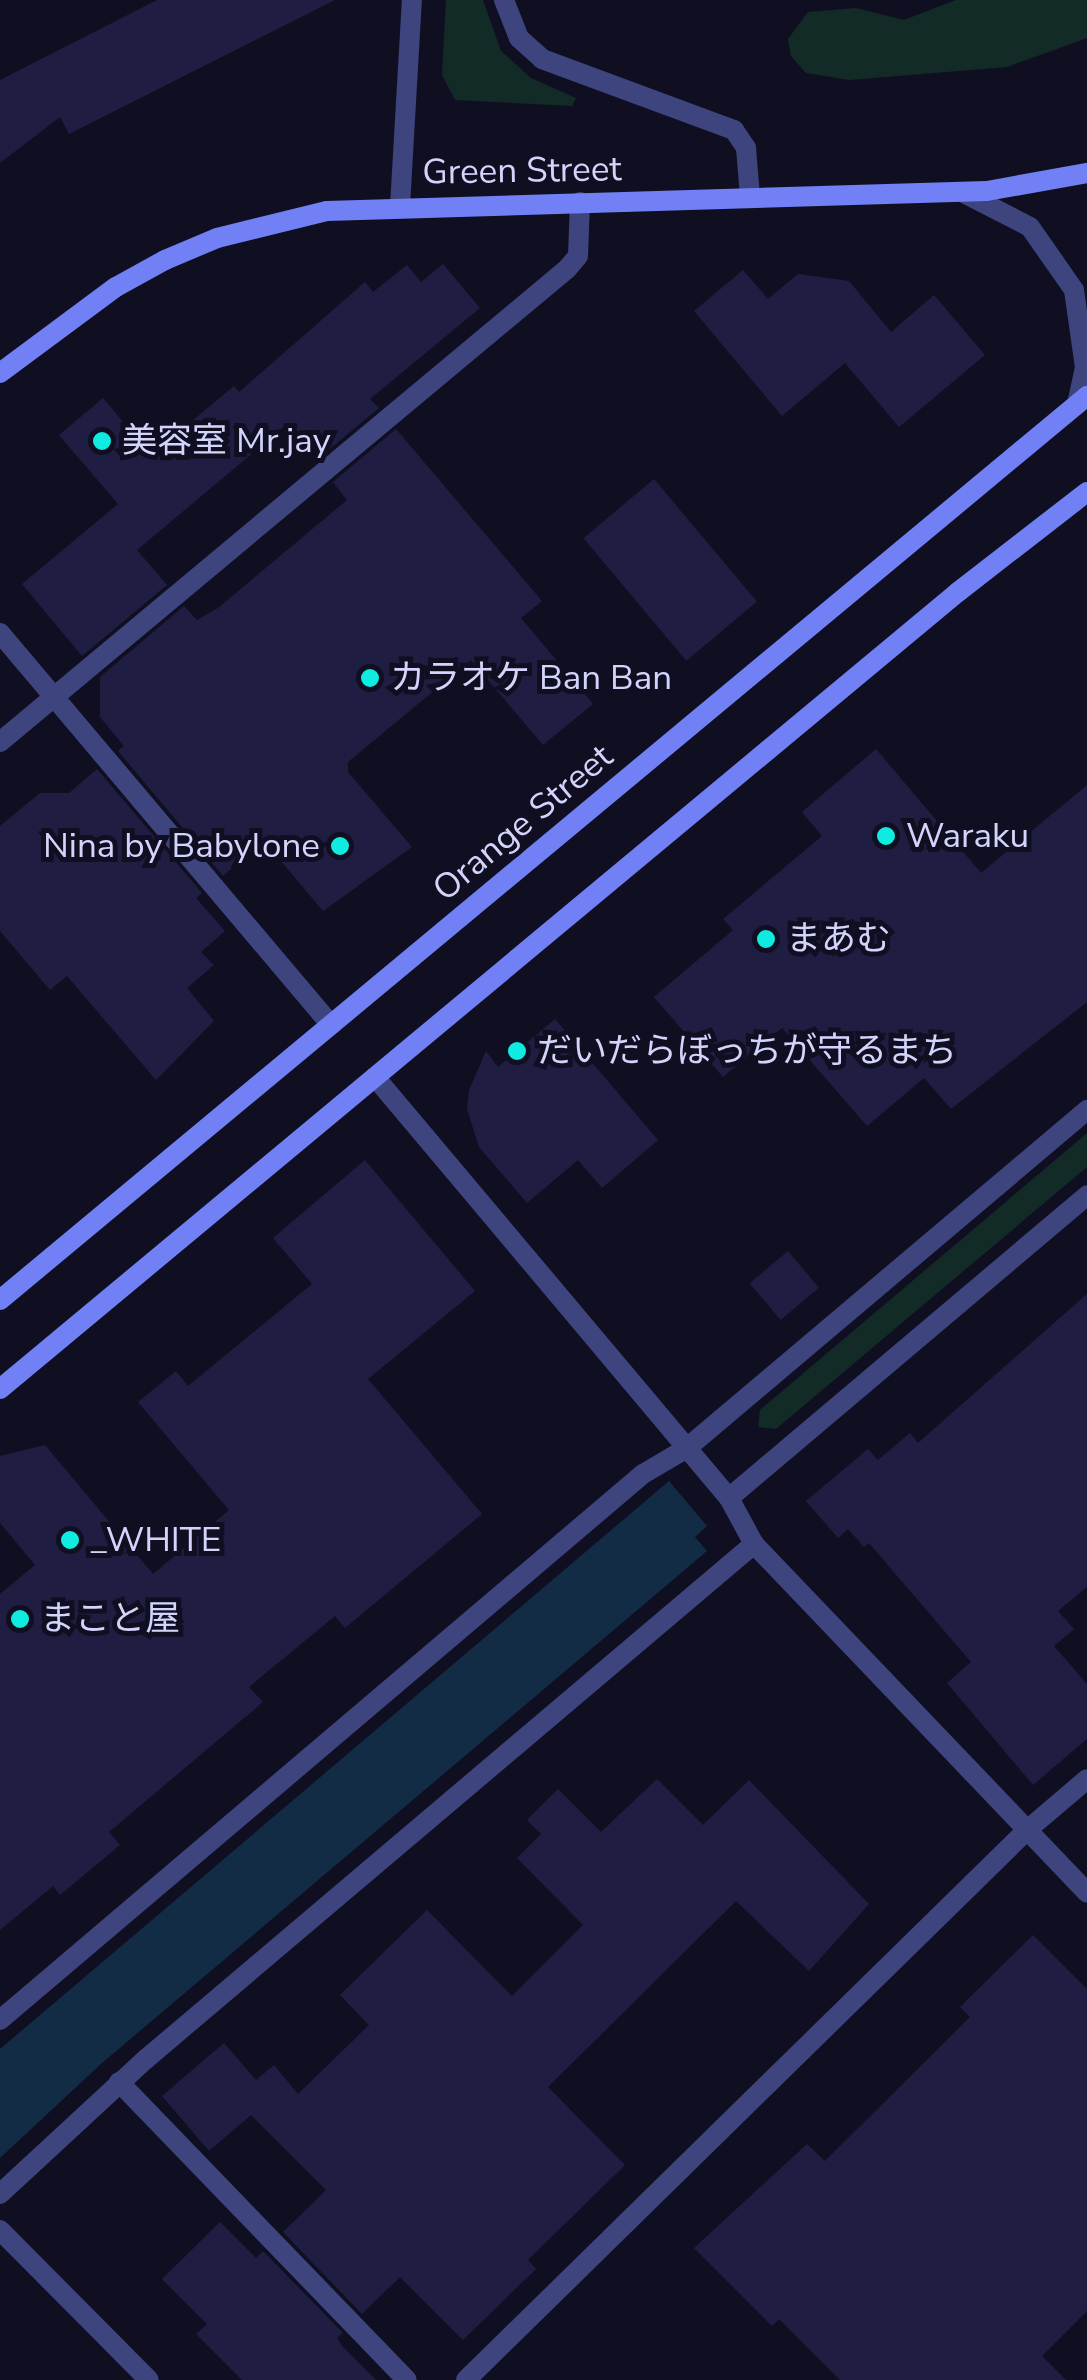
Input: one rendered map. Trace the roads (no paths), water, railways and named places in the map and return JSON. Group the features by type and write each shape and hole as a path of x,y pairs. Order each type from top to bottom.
{"street":[{"path":"400,206 412,0"},
{"path":"504,0 518,38 542,59 734,130 746,148 750,198"},
{"name":"Green Street","path":"0,373 116,287 217,238 326,211 961,192 1087,173"},
{"path":"961,192 1030,227 1074,290 1085,366 1082,400"},
{"path":"0,742 567,270 578,256 580,202"},
{"name":"Orange Street","path":"0,1300 1082,400"},
{"path":"0,1389 1087,492"},
{"path":"0,633 330,1024"},
{"path":"375,1078 729,1498 754,1544 1087,1892"},
{"path":"0,2020 643,1474 687,1448 1087,1110"},
{"path":"729,1498 1087,1195"},
{"path":"0,2194 120,2082 754,1544"},
{"path":"466,2380 1026,1831 1087,1779"},
{"path":"120,2082 407,2380"},
{"path":"0,2230 148,2380"}],"water":[{"path":"669,1481 707,1526 695,1537 707,1551 102,2063 0,2158 0,2049"}],"place":[{"name":"美容室 Mr.jay","path":"102,441"},
{"name":"カラオケ Ban Ban","path":"370,678"},
{"name":"Waraku","path":"886,836"},
{"name":"Nina by Babylone","path":"340,846"},
{"name":"まあむ","path":"766,939"},
{"name":"だいだらぼっちが守るまち","path":"517,1051"},
{"name":"_WHITE","path":"70,1540"},
{"name":"まこと屋","path":"20,1619"}]}
